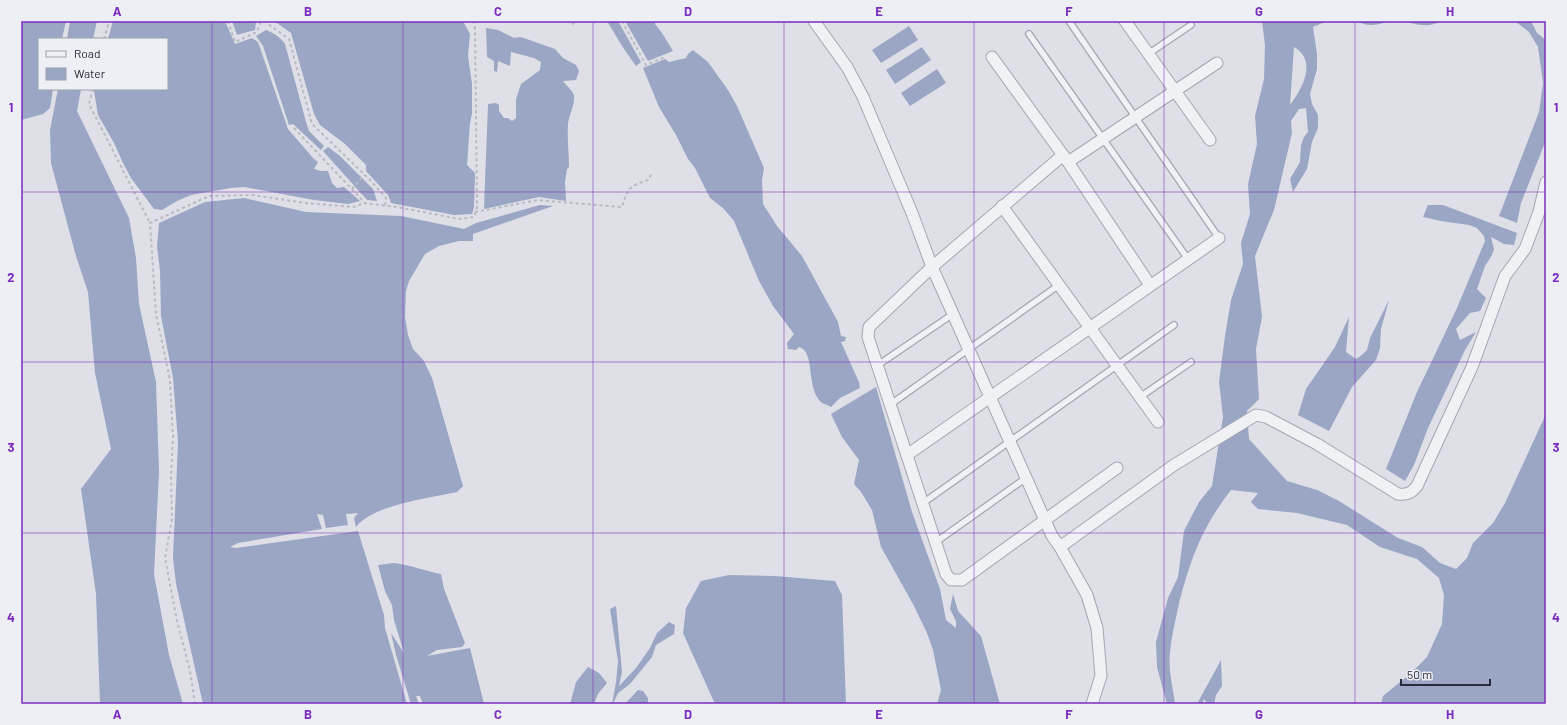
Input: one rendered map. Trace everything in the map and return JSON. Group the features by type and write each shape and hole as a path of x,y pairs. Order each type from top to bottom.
{"street":[{"path":"814,21 847,67 863,97 912,213 932,267 989,397 1052,536 1060,547 1087,595 1097,628 1101,676 1092,704"},
{"path":"1125,21 1210,140"},
{"path":"992,57 1066,159 1150,285"},
{"path":"1117,468 960,581 951,580 947,576 868,337 869,327 932,267 1002,206 1066,159 1103,139 1217,63"},
{"path":"1060,547 1174,465 1256,415 1266,417 1317,444 1398,494 1405,495 1410,493 1417,486 1472,367 1505,276 1525,249 1539,212 1546,182"},
{"path":"1002,206 1158,422"},
{"path":"907,455 1219,238"}],"lane":[{"path":"1069,21 1219,238"},
{"path":"1148,54 1191,25"},
{"path":"1029,34 1188,259"},
{"path":"890,404 1059,285"},
{"path":"878,365 953,314"},
{"path":"923,503 1116,364 1174,325"},
{"path":"1140,397 1191,362"},
{"path":"936,542 1026,478"}],"path":[{"path":"104,38 109,21"},
{"path":"228,21 235,42 257,32 260,21"},
{"path":"264,21 289,39 312,124 386,198 385,206"},
{"path":"150,223 209,196 252,195 306,203 353,207 366,203 459,219 474,217 477,207 477,139 474,21"},
{"path":"566,21 574,24"},
{"path":"622,21 646,65 665,57"},
{"path":"92,90 89,104 150,223 156,314 170,380 173,436 171,477 172,519 165,558 177,621 190,671 195,704"},
{"path":"294,128 366,203"},
{"path":"475,212 538,200 622,207 627,191 648,180 652,173"},
{"path":"352,189 364,175"}],"water":[{"path":"21,21 66,21 62,38 38,38 38,90 53,90 50,108 43,114 21,120"},
{"path":"70,21 97,21 93,38 67,38"},
{"path":"113,21 225,21 235,44 252,38 258,42 288,129 318,162 314,169 328,171 332,183 337,188 344,187 360,201 348,204 314,200 244,187 191,195 162,210 154,209 131,178 98,115 94,90 168,90 168,38 108,38"},
{"path":"232,21 256,21 255,30 237,35"},
{"path":"274,21 463,21 470,34 468,56 472,84 472,114 467,165 475,173 474,207 472,214 454,215 391,203 388,195 366,171 366,165 345,144 320,125 314,114 291,33"},
{"path":"607,21 618,21 641,62 636,66 622,46"},
{"path":"625,21 655,21 655,24 673,51 648,61"},
{"path":"1262,21 1327,21 1313,27 1317,54 1317,69 1310,94 1312,104 1318,115 1318,128 1312,142 1307,169 1293,192 1290,179 1300,162 1301,145 1308,132 1306,108 1299,109 1291,121 1292,133 1274,210 1255,256 1262,317 1256,349 1259,399 1247,411 1249,439 1287,481 1317,490 1339,501 1398,538 1422,547 1440,563 1456,569 1467,558 1473,543 1493,523 1505,503 1546,414 1546,704 1381,704 1383,696 1410,674 1427,657 1442,624 1444,595 1439,578 1417,559 1380,547 1347,525 1297,513 1258,509 1251,502 1258,493 1231,490 1204,531 1187,575 1172,636 1170,666 1175,704 1167,704 1157,667 1156,642 1168,598 1178,577 1184,531 1199,502 1212,486 1223,417 1219,382 1231,300 1243,264 1241,243 1250,214 1248,184 1257,144 1255,116 1264,79 1265,45","holes":["1294,47 1301,53 1305,60 1306,75 1299,91 1290,105"]},
{"path":"1357,21 1392,21 1373,25 1363,24"},
{"path":"1397,21 1441,21 1430,25 1419,25"},
{"path":"1515,21 1531,21 1537,33 1546,40 1546,140 1521,203 1517,223 1499,216 1539,112 1543,83 1538,47 1529,32"},
{"path":"909,26 918,40 881,63 872,50"},
{"path":"486,28 498,30 514,38 521,37 555,49 563,58 576,65 579,71 576,80 563,81 574,96 574,103 568,124 569,167 567,169 565,182 566,201 539,197 484,209 488,104 496,103 499,105 499,111 504,118 508,118 512,121 516,118 516,99 521,84 540,70 541,62 534,58 511,52 510,66 498,61 497,72 494,71 494,61 487,57"},
{"path":"266,30 272,32 285,44 309,131 324,146 321,150 293,124 289,125 263,46 256,36"},
{"path":"922,47 931,60 895,84 886,70"},
{"path":"693,50 708,62 728,90 737,106 764,168 762,180 763,204 777,226 802,256 838,322 841,336 846,337 845,341 841,342 859,382 860,388 840,398 831,407 822,403 817,397 807,355 804,350 799,347 796,350 788,349 787,343 794,334 773,306 759,281 734,221 723,208 710,198 695,168 688,159 676,135 659,107 643,68 665,59 669,62 686,58"},
{"path":"937,69 946,83 910,106 901,93"},
{"path":"58,90 81,90 77,111 129,218 136,258 139,304 156,382 159,472 154,574 169,655 183,704 100,704 96,594 81,489 111,449 95,373 88,292 76,256 51,163 50,130"},
{"path":"328,147 340,156 373,189 377,201 367,200 323,151"},
{"path":"244,198 306,212 401,216 464,229 476,223 540,205 553,206 473,234 473,241 459,241 439,246 425,254 409,281 406,291 405,317 408,335 413,349 424,361 432,378 463,486 457,492 417,500 388,508 364,519 356,527 354,518 358,513 346,514 348,525 326,528 323,515 317,514 322,529 238,543 230,547 236,548 358,531 384,615 385,628 407,704 203,704 176,584 173,558 178,442 173,378 161,316 160,271 157,246 159,223 205,202"},
{"path":"1428,205 1443,205 1517,233 1514,245 1504,244 1491,237 1494,249 1485,266 1477,289 1486,298 1480,311 1470,313 1456,329 1460,340 1476,332 1465,350 1428,428 1414,465 1405,481 1386,469 1417,392 1457,308 1485,241 1484,236 1477,228 1469,225 1423,217"},
{"path":"1389,300 1381,329 1380,348 1376,360 1352,387 1329,431 1298,415 1306,389 1335,347 1349,317 1346,352 1356,359 1367,350 1370,338"},
{"path":"876,387 912,512 940,589 946,620 956,628 956,621 950,609 953,594 958,611 981,636 1000,704 937,704 941,690 933,650 927,633 913,604 881,547 872,510 861,492 854,484 859,460 842,437 831,414"},
{"path":"394,563 441,574 444,589 465,643 462,647 437,650 427,656 470,648 484,704 423,704 420,696 416,696 419,704 411,704 391,633 404,653 394,620 392,605 385,591 378,565"},
{"path":"729,575 775,576 835,581 842,595 846,704 715,704 683,633 686,608 701,581"},
{"path":"616,606 622,672 619,686 636,668 650,648 657,633 669,622 675,625 674,634 656,645 652,657 630,684 618,693 612,704 618,661 610,609"},
{"path":"1221,660 1222,686 1216,695 1214,704 1208,704 1204,699 1202,704 1197,704"},
{"path":"588,667 599,673 607,683 598,694 594,704 570,704 576,682"},
{"path":"638,690 643,691 648,698 648,704 625,704"}]}
